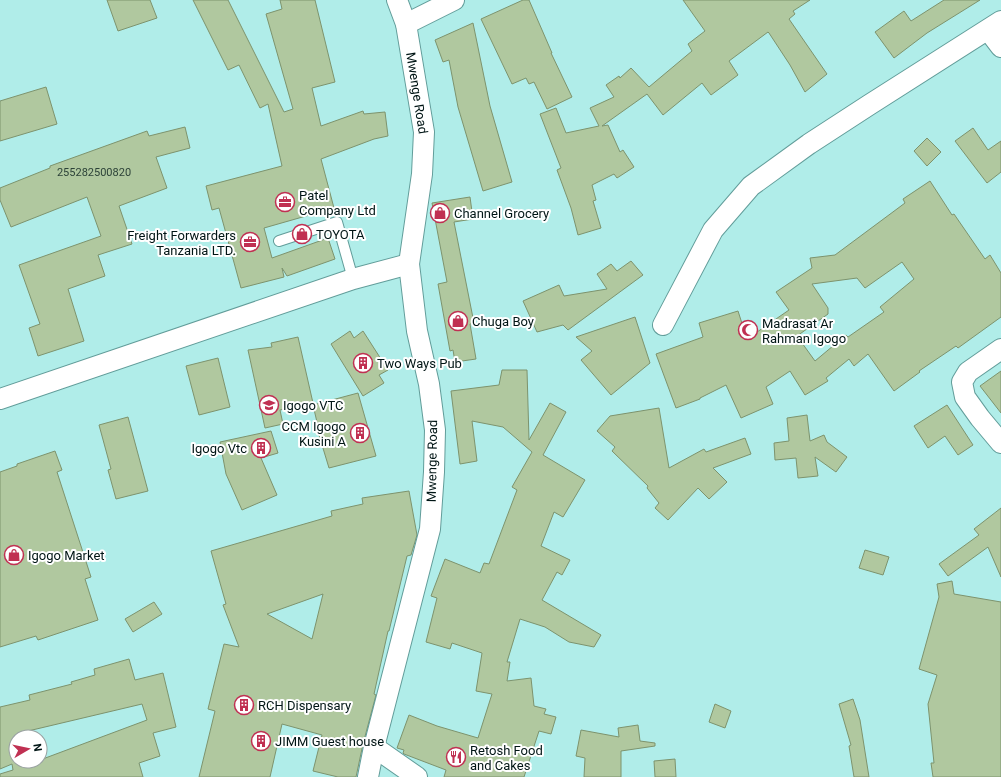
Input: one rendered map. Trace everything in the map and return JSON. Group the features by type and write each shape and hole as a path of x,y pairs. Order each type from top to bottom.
{"street":[{"name":"Mwenge Road","path":"368,777 374,747 430,528 435,430 430,384 417,331 409,264 422,174 424,132 406,24 398,0"},
{"path":"406,24 454,0"},
{"path":"663,325 712,230 751,186 809,144 868,105 995,26 1001,47"},
{"path":"0,399 353,279 409,264"},
{"path":"1001,349 968,372 962,382 965,396 980,418 1001,443"},
{"path":"374,747 417,777"}],"lane":[{"path":"279,241 337,222 353,279"}],"building":[{"path":"107,0 150,0 157,18 118,31"},
{"path":"193,0 228,0 284,112 293,109 266,14 282,9 280,0 315,0 335,82 312,88 321,126 363,111 364,114 385,112 388,136 374,139 321,159 334,208 264,228 272,258 328,238 335,259 287,276 282,268 284,277 241,288 219,208 212,210 206,186 282,166 268,104 260,108 239,65 228,70"},
{"path":"523,0 529,0 551,53 572,97 547,109 534,82 529,84 526,78 512,84 481,19"},
{"path":"683,0 810,0 793,11 795,14 789,19 827,74 805,92 790,65 768,32 729,61 738,75 711,95 702,83 663,115 647,94 602,126 608,125 620,152 623,150 634,167 617,178 614,174 592,185 596,200 593,201 601,228 578,235 571,208 557,170 561,168 540,114 556,108 566,133 599,126 590,108 614,97 606,85 619,76 620,78 631,68 649,87 692,51 688,44 705,31"},
{"path":"944,0 980,0 927,33 894,58 875,32 904,11 911,21"},
{"path":"473,23 490,106 512,182 483,191 458,107 449,60 443,62 435,40"},
{"path":"46,87 57,124 0,141 0,101"},
{"path":"185,127 190,148 156,157 167,188 119,206 132,244 98,255 105,276 68,289 84,341 38,356 29,328 40,324 19,265 101,236 87,197 11,227 0,200 0,188 50,168 50,166 147,131 149,136"},
{"path":"973,128 988,150 1001,141 1001,172 987,183 955,141"},
{"path":"927,138 941,152 927,166 914,151"},
{"path":"930,181 952,215 954,214 985,259 990,255 1001,273 1001,317 958,348 956,346 919,371 920,372 894,391 868,354 854,366 849,359 826,378 828,381 805,395 790,371 766,387 773,404 741,418 726,385 700,399 676,408 656,354 703,337 699,323 738,311 747,339 789,310 776,292 812,268 810,258 835,255 905,203 903,199","holes":["902,262 914,279 880,307 884,312 848,337 846,335 815,361 797,336 828,314 828,308 812,284 857,278 865,288"]},
{"path":"470,197 473,219 454,222 474,323 470,324 476,359 455,362 453,350 450,351 438,284 447,282 432,203"},
{"path":"631,261 643,275 568,330 563,325 537,332 523,301 559,285 564,296 607,289 597,274 611,264 617,271"},
{"path":"635,317 650,363 611,395 581,360 592,351 576,337"},
{"name":"Two Ways Pub","path":"350,331 354,338 363,331 388,370 379,375 384,383 363,396 331,344"},
{"path":"298,337 313,403 280,410 283,424 265,428 248,350 272,347 271,343"},
{"path":"218,358 230,407 199,415 186,366"},
{"path":"502,370 527,370 529,440 550,403 566,412 543,455 585,480 563,517 554,512 541,546 570,560 562,575 557,572 542,600 601,635 594,647 569,642 545,627 520,619 507,662 510,662 507,681 531,678 534,706 546,709 544,714 556,717 551,734 539,731 524,777 444,777 446,770 404,754 404,750 397,748 409,715 437,726 478,738 492,694 476,691 482,653 452,643 450,649 426,642 437,598 431,596 445,559 480,573 484,563 489,564 517,490 512,487 532,452 503,427 472,421 477,461 460,464 451,391 499,385"},
{"path":"1001,371 1001,413 980,386"},
{"path":"358,393 376,456 329,468 319,435 313,405"},
{"path":"947,405 973,445 958,455 945,436 928,448 914,426"},
{"path":"659,408 669,468 704,449 706,452 745,438 751,454 713,468 727,482 709,499 698,488 668,520 655,508 659,503 647,488 648,486 612,451 615,447 597,431 610,416"},
{"path":"807,415 810,441 824,435 827,442 847,457 836,472 815,457 818,476 798,478 796,458 775,460 774,443 789,441 787,418"},
{"path":"128,417 148,491 116,499 108,470 111,469 99,425"},
{"path":"271,431 278,453 261,458 277,495 242,510 226,474 220,442"},
{"path":"55,451 62,470 57,472 91,577 85,579 98,620 38,640 36,636 0,647 0,472 17,466 17,464"},
{"path":"409,491 417,535 411,555 407,556 388,631 374,694 376,695 356,777 338,777 313,771 322,735 282,724 270,777 199,777 215,711 208,709 224,644 239,647 223,605 226,604 211,551 332,516 331,511 363,504 362,498","holes":["323,594 312,639 267,614"]},
{"path":"1001,508 1001,577 988,547 948,576 939,564 979,535 974,529"},
{"path":"865,550 889,557 883,575 859,568"},
{"path":"952,581 954,594 1001,602 1001,777 933,777 931,763 934,763 928,704 937,675 919,669 939,597 937,584"},
{"path":"154,602 162,614 133,632 125,619"},
{"path":"129,659 135,680 163,673 176,727 153,733 160,756 139,763 143,777 0,777 0,774 13,769 48,769 48,757 147,720 142,704 36,729 8,729 8,766 0,769 0,707 30,700 29,695 72,684 71,682 95,675 94,669"},
{"path":"853,699 860,720 869,777 854,777 849,746 851,745 839,704"},
{"path":"715,704 731,711 725,728 709,722"},
{"path":"638,725 640,741 655,743 655,746 621,751 621,777 584,777 585,758 576,756 581,730 619,737 618,728"},
{"path":"675,759 676,777 655,777 654,761"}],"place":[{"name":"Patel Company Ltd","path":"285,202"},
{"name":"Channel Grocery","path":"440,213"},
{"name":"TOYOTA","path":"302,234"},
{"name":"Freight Forwarders Tanzania LTD.","path":"250,242"},
{"name":"Chuga Boy","path":"458,321"},
{"name":"Madrasat Ar Rahman Igogo","path":"748,330"},
{"name":"Two Ways Pub","path":"363,363"},
{"name":"Igogo VTC","path":"269,405"},
{"name":"CCM Igogo Kusini A","path":"360,433"},
{"name":"Igogo Vtc","path":"261,448"},
{"name":"Igogo Market","path":"14,555"},
{"name":"RCH Dispensary","path":"244,705"},
{"name":"JIMM Guest house","path":"261,741"},
{"name":"Retosh Food and Cakes","path":"456,757"}]}
